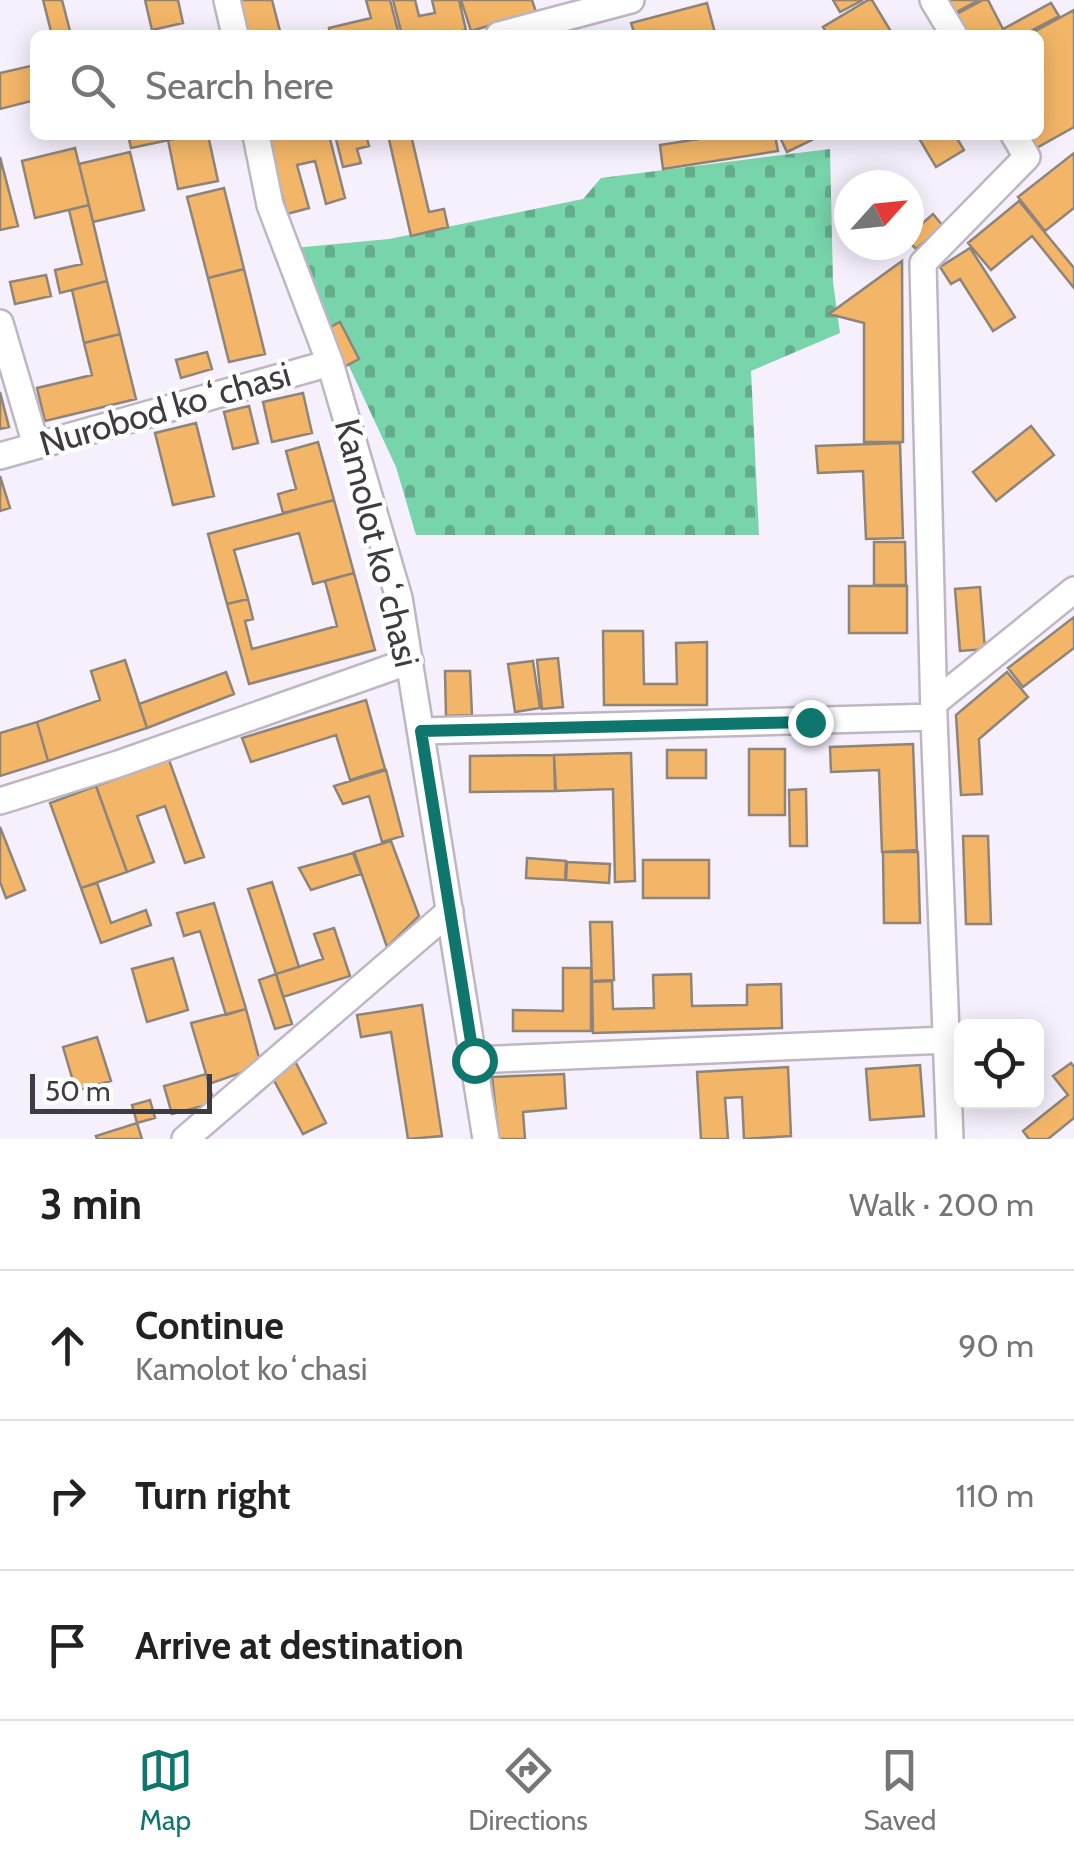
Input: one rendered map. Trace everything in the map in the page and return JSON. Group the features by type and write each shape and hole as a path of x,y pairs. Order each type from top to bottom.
{"street":[{"path":"227,0 233,30"},
{"path":"519,30 632,0"},
{"path":"933,0 951,30"},
{"name":"Kamolot koʻchasi","path":"257,140 270,205 330,363 399,598 486,1139"},
{"path":"950,1139 934,710 924,263 1021,146"},
{"path":"0,323 36,446"},
{"name":"Nurobod koʻchasi","path":"0,456 330,363"},
{"path":"421,731 602,728 934,710 1074,590"},
{"path":"0,801 118,764 410,661"},
{"path":"185,1139 450,911"},
{"path":"474,1060 946,1040"}],"green space":[{"path":"830,149 833,282 840,333 751,371 759,535 416,535 396,467 294,248 389,239 583,199 601,178"}],"building":[{"path":"43,0 62,0 70,30 51,30"},
{"path":"145,0 178,0 183,23 152,30"},
{"path":"240,0 272,0 280,30 247,30"},
{"path":"366,0 390,0 398,30 329,30 329,28 371,18"},
{"path":"393,0 415,0 419,16 435,13 432,0 459,0 466,30 401,30"},
{"path":"461,0 532,0 536,12 471,30"},
{"path":"833,0 863,0 840,12"},
{"path":"872,0 890,30 825,30 823,27"},
{"path":"942,0 979,0 951,15"},
{"path":"988,0 1003,29 1051,3 1059,16 1032,30 960,30 953,16"},
{"path":"707,3 714,30 633,30 631,23"},
{"path":"1074,10 1074,127 1031,151 1025,140 1044,140 1044,30 1037,30"},
{"path":"30,66 30,101 0,109 0,73"},
{"path":"129,140 169,140 131,148"},
{"path":"168,140 209,140 218,181 178,189"},
{"path":"267,140 330,140 345,198 326,204 315,161 297,165 309,208 287,214"},
{"path":"336,140 367,140 369,146 357,149 361,163 343,167"},
{"path":"389,140 412,140 429,212 444,209 448,227 411,236"},
{"path":"692,140 776,140 778,151 663,169 660,145"},
{"path":"781,140 812,140 787,152"},
{"path":"920,140 958,140 964,150 936,167"},
{"path":"75,148 89,205 35,218 22,161"},
{"path":"130,152 144,210 93,222 79,164"},
{"path":"1074,153 1074,208 1045,231 1018,197"},
{"path":"0,157 18,226 0,230"},
{"path":"224,188 244,269 208,278 187,197"},
{"path":"1019,201 1074,268 1074,288 1032,236 991,270 968,243"},
{"path":"89,205 107,281 60,293 55,270 82,264 69,210"},
{"path":"933,214 943,226 924,242 924,222"},
{"path":"970,248 1015,317 993,331 960,279 951,284 940,267"},
{"path":"902,261 903,442 864,442 864,323 829,314"},
{"path":"244,269 265,354 229,362 208,278"},
{"path":"46,275 51,296 15,304 10,282"},
{"path":"107,281 120,334 84,343 72,290"},
{"path":"340,322 359,359 344,367 325,330"},
{"path":"120,334 136,399 45,421 37,388 92,375 84,343"},
{"path":"207,352 212,369 181,378 176,360"},
{"path":"0,392 9,427 0,429"},
{"path":"303,393 312,433 272,442 263,402"},
{"path":"249,406 258,443 233,449 224,412"},
{"path":"196,423 214,496 173,505 155,433"},
{"path":"1031,426 1054,455 996,501 973,472"},
{"path":"318,442 334,500 283,513 278,494 296,489 286,451"},
{"path":"900,443 903,538 866,539 863,471 818,473 816,446"},
{"path":"0,476 10,508 0,511"},
{"path":"334,500 354,573 313,584 299,533 234,550 248,599 227,604 208,534"},
{"path":"874,542 905,542 906,585 874,585"},
{"path":"354,573 375,650 249,684 227,604 248,599 253,619 245,621 252,649 337,626 325,581"},
{"path":"849,586 907,586 907,633 849,633"},
{"path":"980,587 985,649 960,651 955,589"},
{"path":"1074,617 1074,648 1023,687 1008,668"},
{"path":"603,631 643,631 644,684 677,684 676,643 707,642 707,705 604,705"},
{"path":"558,658 563,707 542,709 537,660"},
{"path":"125,660 147,728 48,761 37,722 100,700 91,671"},
{"path":"533,661 540,708 515,712 508,664"},
{"path":"445,671 470,671 472,715 446,716"},
{"path":"226,672 234,694 147,728 139,704"},
{"path":"1007,672 1028,697 979,739 982,794 961,795 956,715"},
{"path":"366,700 385,769 350,780 336,735 251,762 242,738"},
{"path":"37,722 48,761 0,776 0,733"},
{"path":"913,744 917,850 882,852 879,770 831,772 830,747"},
{"path":"749,749 785,749 785,815 749,815"},
{"path":"667,750 706,750 706,778 667,778"},
{"path":"631,753 635,881 615,882 613,789 556,791 554,755"},
{"path":"554,755 555,791 470,792 470,756"},
{"path":"169,760 204,857 185,863 165,806 137,816 154,862 127,872 96,786"},
{"path":"386,770 403,836 382,842 369,796 343,804 334,786"},
{"path":"96,786 127,872 81,888 50,803"},
{"path":"806,789 807,846 790,846 789,790"},
{"path":"0,827 25,890 6,898 0,882"},
{"path":"963,836 988,836 991,924 966,924"},
{"path":"391,841 419,916 387,947 354,852"},
{"path":"883,852 918,852 920,923 884,923"},
{"path":"353,853 361,874 311,890 299,868"},
{"path":"527,858 566,861 565,880 526,878"},
{"path":"643,860 709,860 709,898 643,898"},
{"path":"567,862 610,864 609,883 566,880"},
{"path":"272,882 299,967 276,974 248,889"},
{"path":"97,883 111,923 146,910 151,925 101,943 81,888"},
{"path":"214,903 246,1009 226,1015 200,931 184,936 177,913"},
{"path":"590,922 612,922 614,980 592,981"},
{"path":"334,928 350,976 283,997 276,974 323,959 314,934"},
{"path":"173,958 188,1010 147,1022 132,969"},
{"path":"563,968 591,968 591,1031 513,1031 513,1010 563,1011"},
{"path":"276,974 292,1024 275,1029 259,980"},
{"path":"691,974 692,1006 747,1005 747,985 781,984 782,1028 593,1033 592,982 612,981 613,1009 654,1008 653,975"},
{"path":"422,1005 442,1136 408,1139 391,1032 361,1037 357,1015"},
{"path":"246,1009 259,1058 249,1070 209,1084 191,1023"},
{"path":"97,1037 111,1081 76,1091 63,1047"},
{"path":"294,1059 326,1123 303,1134 271,1075"},
{"path":"1071,1063 1074,1118 1048,1139 1029,1139 1023,1131 1068,1095 1053,1076"},
{"path":"920,1065 924,1116 870,1120 866,1069"},
{"path":"788,1067 791,1136 744,1139 742,1097 725,1098 728,1139 701,1139 697,1072"},
{"path":"206,1074 214,1103 172,1114 164,1086"},
{"path":"564,1074 566,1108 523,1112 525,1139 499,1139 492,1077"},
{"path":"150,1100 155,1118 137,1123 132,1105"},
{"path":"137,1123 142,1139 97,1139 96,1136"}],"route":[{"path":"474,1060 421,731 810,722"}]}
